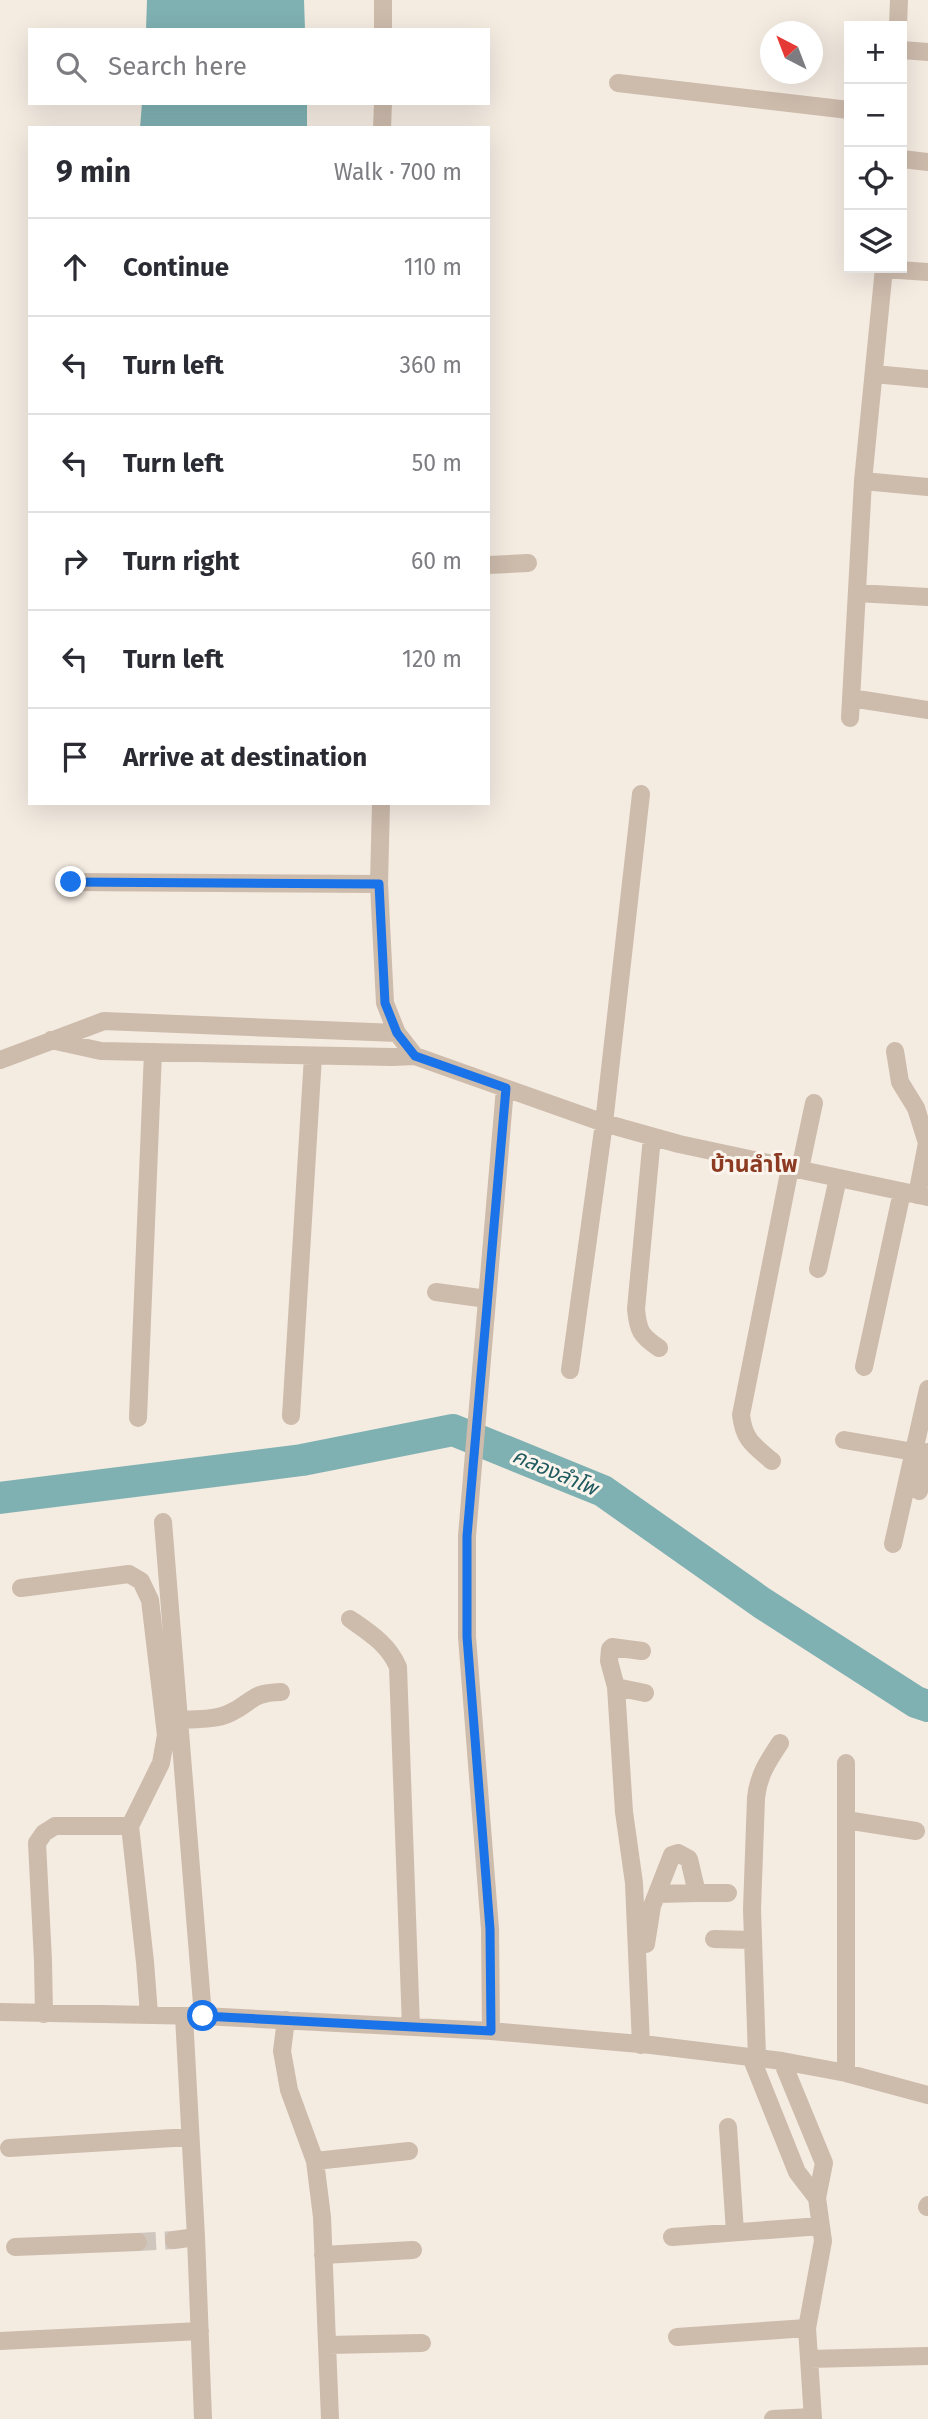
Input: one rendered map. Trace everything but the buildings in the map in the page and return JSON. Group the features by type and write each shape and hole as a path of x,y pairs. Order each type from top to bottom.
{"street":[{"path":"383,0 383,28"},
{"path":"898,21 899,0"},
{"path":"907,50 928,52"},
{"path":"618,83 844,109"},
{"path":"382,126 383,105"},
{"path":"907,160 928,162"},
{"path":"907,270 928,272"},
{"path":"850,718 863,481 884,273"},
{"path":"874,374 928,379"},
{"path":"863,481 928,487"},
{"path":"490,565 528,563"},
{"path":"857,593 928,597"},
{"path":"851,698 928,710"},
{"path":"570,1370 604,1124 641,794"},
{"path":"381,805 379,884 385,1003 397,1033 415,1056"},
{"path":"71,882 379,884"},
{"path":"0,1060 104,1021 397,1033"},
{"path":"51,1040 101,1051 415,1056 604,1124 916,1194"},
{"path":"864,1367 916,1194 928,1143 916,1108 900,1082 895,1051"},
{"path":"138,1418 153,1052"},
{"path":"291,1416 313,1056"},
{"path":"491,2031 490,1929 467,1637 467,1536 506,1088"},
{"path":"772,1461 753,1445 743,1431 741,1415 795,1168 814,1103"},
{"path":"652,1136 636,1309 638,1326 645,1338 659,1348"},
{"path":"818,1269 838,1178"},
{"path":"436,1292 487,1299"},
{"path":"919,1491 928,1389"},
{"path":"844,1440 921,1452"},
{"path":"893,1544 921,1452"},
{"path":"163,1522 203,2016"},
{"path":"21,1588 129,1574 141,1581 150,1600 166,1735 161,1763 131,1826 149,2014"},
{"path":"350,1619 382,1642 398,1667 411,2027"},
{"path":"642,1651 612,1647 609,1661 616,1687 624,1812 634,1883 646,2045"},
{"path":"616,1687 645,1693"},
{"path":"180,1720 229,1714 262,1693 281,1692"},
{"path":"780,1743 757,1783 752,1871 754,2057 797,2172 817,2198"},
{"path":"846,1763 846,2073"},
{"path":"846,1820 916,1830"},
{"path":"44,2014 37,1843 44,1833 55,1826 131,1826"},
{"path":"646,2045 647,1930 652,1906 669,1858 678,1853 689,1858 697,1893"},
{"path":"657,1894 728,1893"},
{"path":"713,1939 752,1940"},
{"path":"0,2012 203,2016 491,2031 754,2057 926,2088"},
{"path":"184,2016 203,2419"},
{"path":"286,2020 282,2051 289,2090 315,2161 322,2217 330,2419"},
{"path":"773,2419 812,2418 807,2328 823,2241 817,2198 824,2163 782,2061"},
{"path":"728,2127 735,2232"},
{"path":"9,2148 190,2137"},
{"path":"315,2161 409,2151"},
{"path":"672,2237 821,2226"},
{"path":"174,2240 196,2237"},
{"path":"15,2246 138,2242"},
{"path":"323,2255 413,2250"},
{"path":"677,2337 807,2328"},
{"path":"0,2341 200,2331"},
{"path":"327,2345 422,2343"},
{"path":"809,2359 928,2356"}],"water":[{"path":"147,0 304,0 305,28 146,28"},
{"path":"142,105 307,105 307,126 140,126"}],"waterway":[{"name":"คลองลำโพ","path":"0,1498 302,1460 453,1430 603,1491 762,1603 916,1702 928,1706"}],"tunnel":[{"path":"138,2242 174,2240"}],"district":[{"name":"บ้านลำโพ","path":"754,1164"}],"route":[{"path":"71,882 379,884 385,1003 397,1033 415,1056 506,1088 467,1536 466,1584 467,1637 490,1929 491,2031 203,2016"}]}
